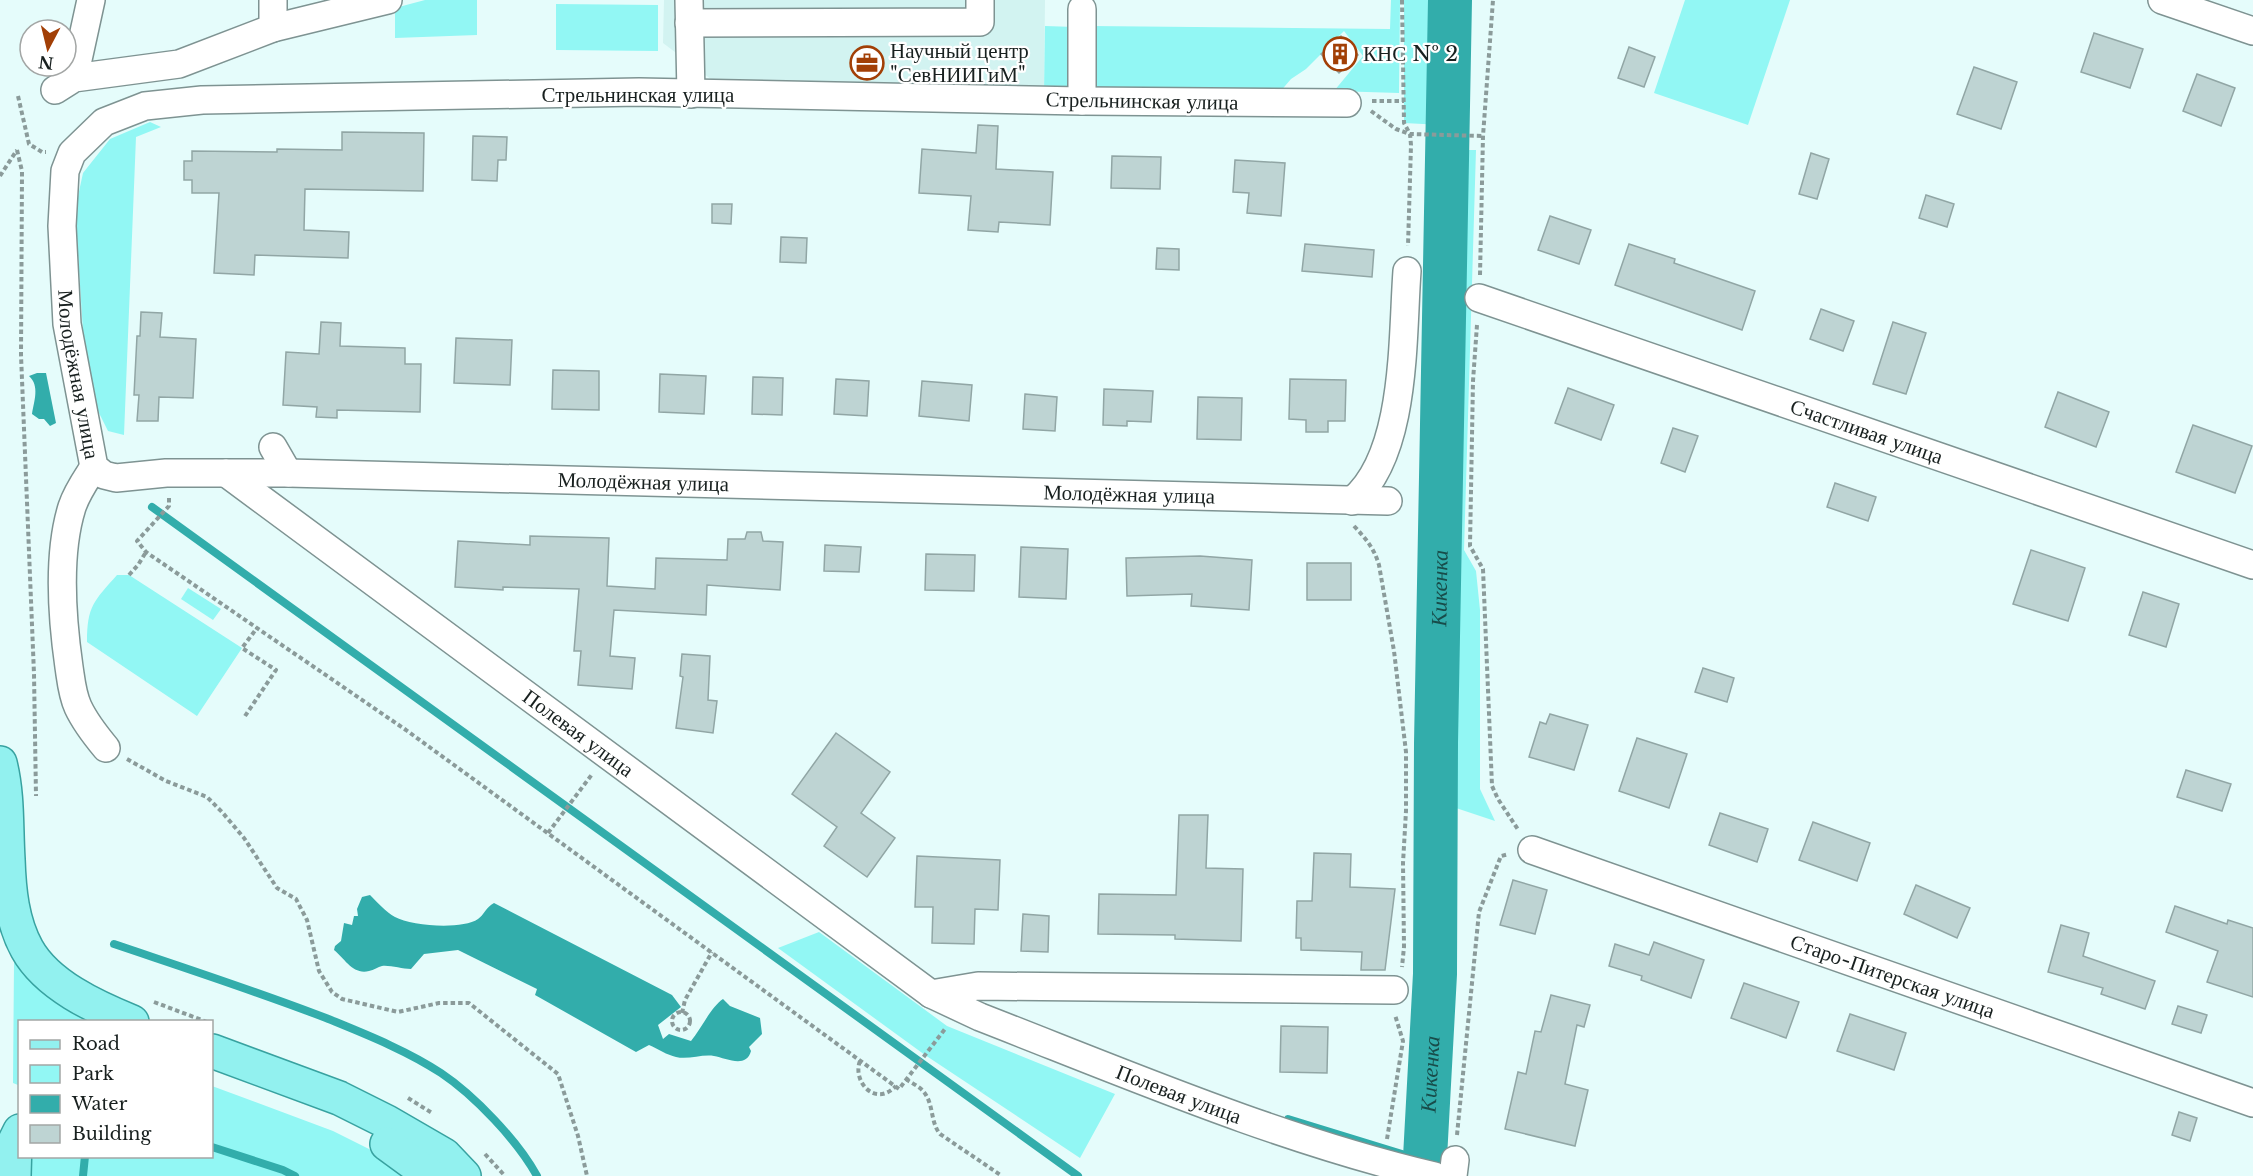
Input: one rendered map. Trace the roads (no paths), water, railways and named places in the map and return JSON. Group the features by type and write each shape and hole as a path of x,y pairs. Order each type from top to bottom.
{"main road":[{"path":"0,763 6,795 11,896 17,925 28,951 49,975 78,996 128,1020"},
{"path":"213,1052 339,1098 387,1122 444,1155 464,1176"},
{"path":"213,1070 264,1088 367,1131 431,1176"},
{"path":"14,1176 15,1141 18,1135"}],"street":[{"path":"91,0 64,84 179,64 273,28 388,0"},
{"path":"273,0 273,28"},
{"path":"691,94 689,11 980,22 980,0"},
{"path":"2162,0 2253,32"},
{"path":"1082,9 1082,101"},
{"name":"Стрельнинская улица","path":"65,278 62,226 64,171 72,153 104,122 145,106 202,100 639,92 1082,101 1352,102"},
{"path":"1352,501 1362,493 1382,462 1393,426 1398,393 1407,271"},
{"name":"Молодёжная улица","path":"65,278 68,324 94,467 104,475 116,478 166,473 288,473 1388,501"},
{"name":"Счастливая улица","path":"1479,298 2253,565"},
{"path":"273,447 288,473"},
{"path":"94,467 78,491 72,509 66,537 63,601 73,690 82,713 106,748"},
{"name":"Полевая улица","path":"226,473 931,994 980,1017 1261,1125 1376,1161 1434,1176"},
{"name":"Старо-Питерская улица","path":"1522,846 2253,1103"},
{"path":"931,994 978,986 1394,990"}],"water":[{"path":"46,373 56,423 50,426 44,419 39,419 32,414 35,389 29,376"},
{"path":"370,895 395,917 412,923 436,926 461,925 478,919 494,903 672,995 681,1007 658,1025 663,1039 669,1034 691,1041 714,1007 723,999 730,1006 760,1018 762,1034 749,1047 751,1051 745,1060 740,1061 714,1056 676,1057 649,1045 636,1052 535,995 537,989 458,950 424,954 411,969 380,966 369,971 358,971 334,950 341,941 344,923 352,925 354,916 358,916 357,909 362,897"}],"waterway":[{"name":"Кикенка","path":"1424,1176 1435,974 1436,743 1450,0"},
{"path":"152,507 1078,1176"},
{"path":"114,944 300,1008 370,1036 414,1057 454,1082 481,1106 519,1148 537,1176"},
{"path":"1288,1119 1402,1154"},
{"path":"213,1147 295,1176"},
{"path":"83,1176 85,1158"}],"place":[{"name":"КНС № 2","path":"1340,54"},
{"name":"Научный центр \"СевНИИГиМ\"","path":"867,63"}]}
